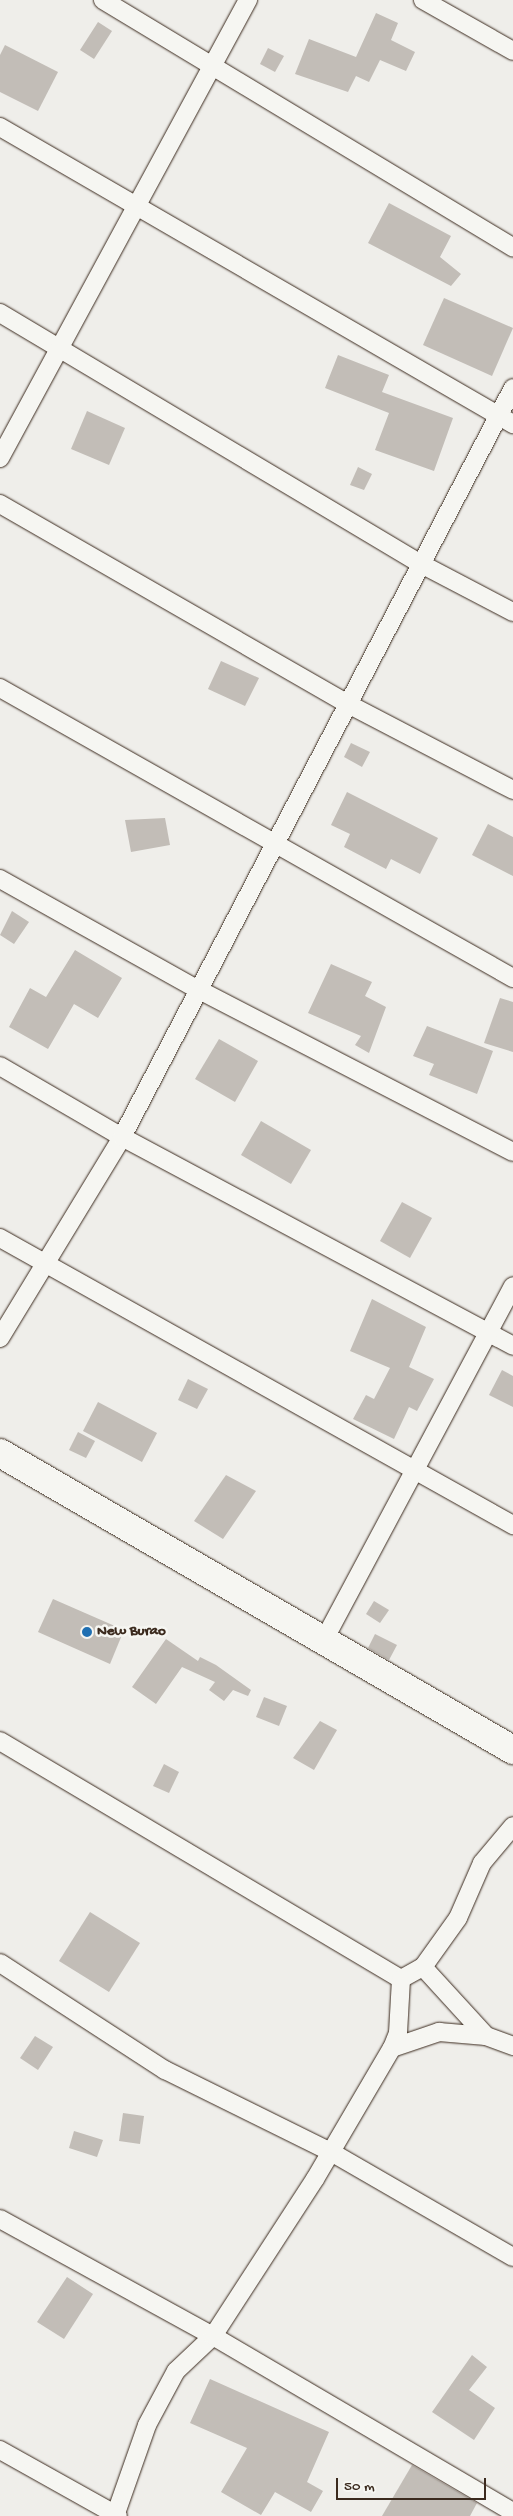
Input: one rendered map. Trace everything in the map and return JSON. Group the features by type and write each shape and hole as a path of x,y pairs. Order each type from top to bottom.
{"highway":[{"path":"0,1454 513,1750"}],"street":[{"path":"103,0 513,247"},
{"path":"0,458 58,346 248,0"},
{"path":"423,0 513,51"},
{"path":"0,127 136,203 506,420"},
{"path":"0,313 421,564 513,612"},
{"path":"0,1338 122,1137 421,564 506,420 513,388"},
{"path":"0,504 348,704 513,790"},
{"path":"0,688 276,842 513,978"},
{"path":"0,879 199,990 513,1152"},
{"path":"0,1066 122,1137 513,1346"},
{"path":"0,1238 513,1525"},
{"path":"324,1640 513,1286"},
{"path":"0,1741 401,1979"},
{"path":"401,1979 423,1968 458,1918 482,1863 513,1826"},
{"path":"0,1963 165,2070 331,2152 513,2257"},
{"path":"423,1968 486,2036"},
{"path":"0,2450 116,2516 146,2425 176,2371 213,2336 331,2152 392,2048 398,2033 401,1979"},
{"path":"392,2048 439,2032 486,2036 513,2046"},
{"path":"0,2219 213,2336 513,2512"}],"building":[{"path":"376,13 398,23 391,40 415,52 406,71 380,60 369,82 356,76 348,92 295,74 309,39 356,57"},
{"path":"98,22 112,31 94,59 80,50"},
{"path":"5,45 58,72 38,111 0,92 0,55"},
{"path":"268,48 284,56 275,72 260,64"},
{"path":"389,203 451,236 440,257 461,274 451,286 368,243"},
{"path":"444,298 513,328 492,376 423,345"},
{"path":"338,355 389,375 382,392 453,418 434,471 375,450 389,413 325,388"},
{"path":"87,411 125,428 109,465 71,449"},
{"path":"358,467 372,474 364,490 350,485"},
{"path":"221,661 259,678 245,706 208,689"},
{"path":"351,743 370,752 362,767 344,757"},
{"path":"347,792 438,838 420,874 391,859 386,869 344,847 350,834 331,825"},
{"path":"165,818 170,845 131,852 125,820"},
{"path":"488,824 513,837 513,876 472,855"},
{"path":"12,911 29,922 14,944 0,935"},
{"path":"75,950 122,978 98,1018 74,1004 48,1049 9,1027 30,988 46,997"},
{"path":"331,964 372,982 365,996 386,1007 369,1053 355,1045 361,1036 308,1013"},
{"path":"500,998 513,1002 513,1052 484,1043"},
{"path":"427,1026 493,1051 477,1094 429,1075 434,1064 413,1056"},
{"path":"219,1039 258,1061 235,1102 195,1079"},
{"path":"261,1121 311,1150 291,1184 241,1155"},
{"path":"402,1202 432,1218 410,1258 380,1241"},
{"path":"372,1299 426,1327 409,1367 434,1379 417,1411 409,1407 394,1439 353,1419 366,1395 374,1399 390,1368 350,1351"},
{"path":"502,1370 513,1376 513,1407 489,1395"},
{"path":"188,1379 208,1389 197,1409 178,1400"},
{"path":"98,1402 157,1433 142,1462 83,1431"},
{"path":"78,1432 95,1441 86,1458 69,1450"},
{"path":"226,1475 256,1491 223,1539 194,1521"},
{"path":"53,1599 124,1630 110,1664 38,1632"},
{"path":"374,1601 389,1610 380,1623 366,1614"},
{"path":"375,1634 397,1645 389,1660 368,1648"},
{"path":"166,1639 198,1661 200,1657 216,1665 251,1690 248,1696 233,1690 224,1701 209,1690 215,1682 182,1667 156,1704 132,1687"},
{"path":"264,1697 287,1706 279,1726 256,1717"},
{"path":"320,1721 337,1730 314,1770 293,1758"},
{"path":"164,1764 179,1772 169,1793 153,1786"},
{"path":"90,1912 140,1943 109,1992 59,1961"},
{"path":"35,2036 53,2047 38,2070 20,2058"},
{"path":"123,2113 144,2116 140,2144 119,2141"},
{"path":"74,2131 103,2140 97,2157 69,2148"},
{"path":"67,2277 93,2294 64,2339 37,2322"},
{"path":"472,2355 487,2367 469,2390 495,2408 474,2440 432,2412"},
{"path":"210,2379 329,2432 307,2482 323,2491 311,2512 275,2492 261,2515 221,2492 247,2448 190,2423"},
{"path":"412,2465 477,2503 470,2516 382,2516"}],"place":[{"name":"New Burao","path":"87,1632"}]}
